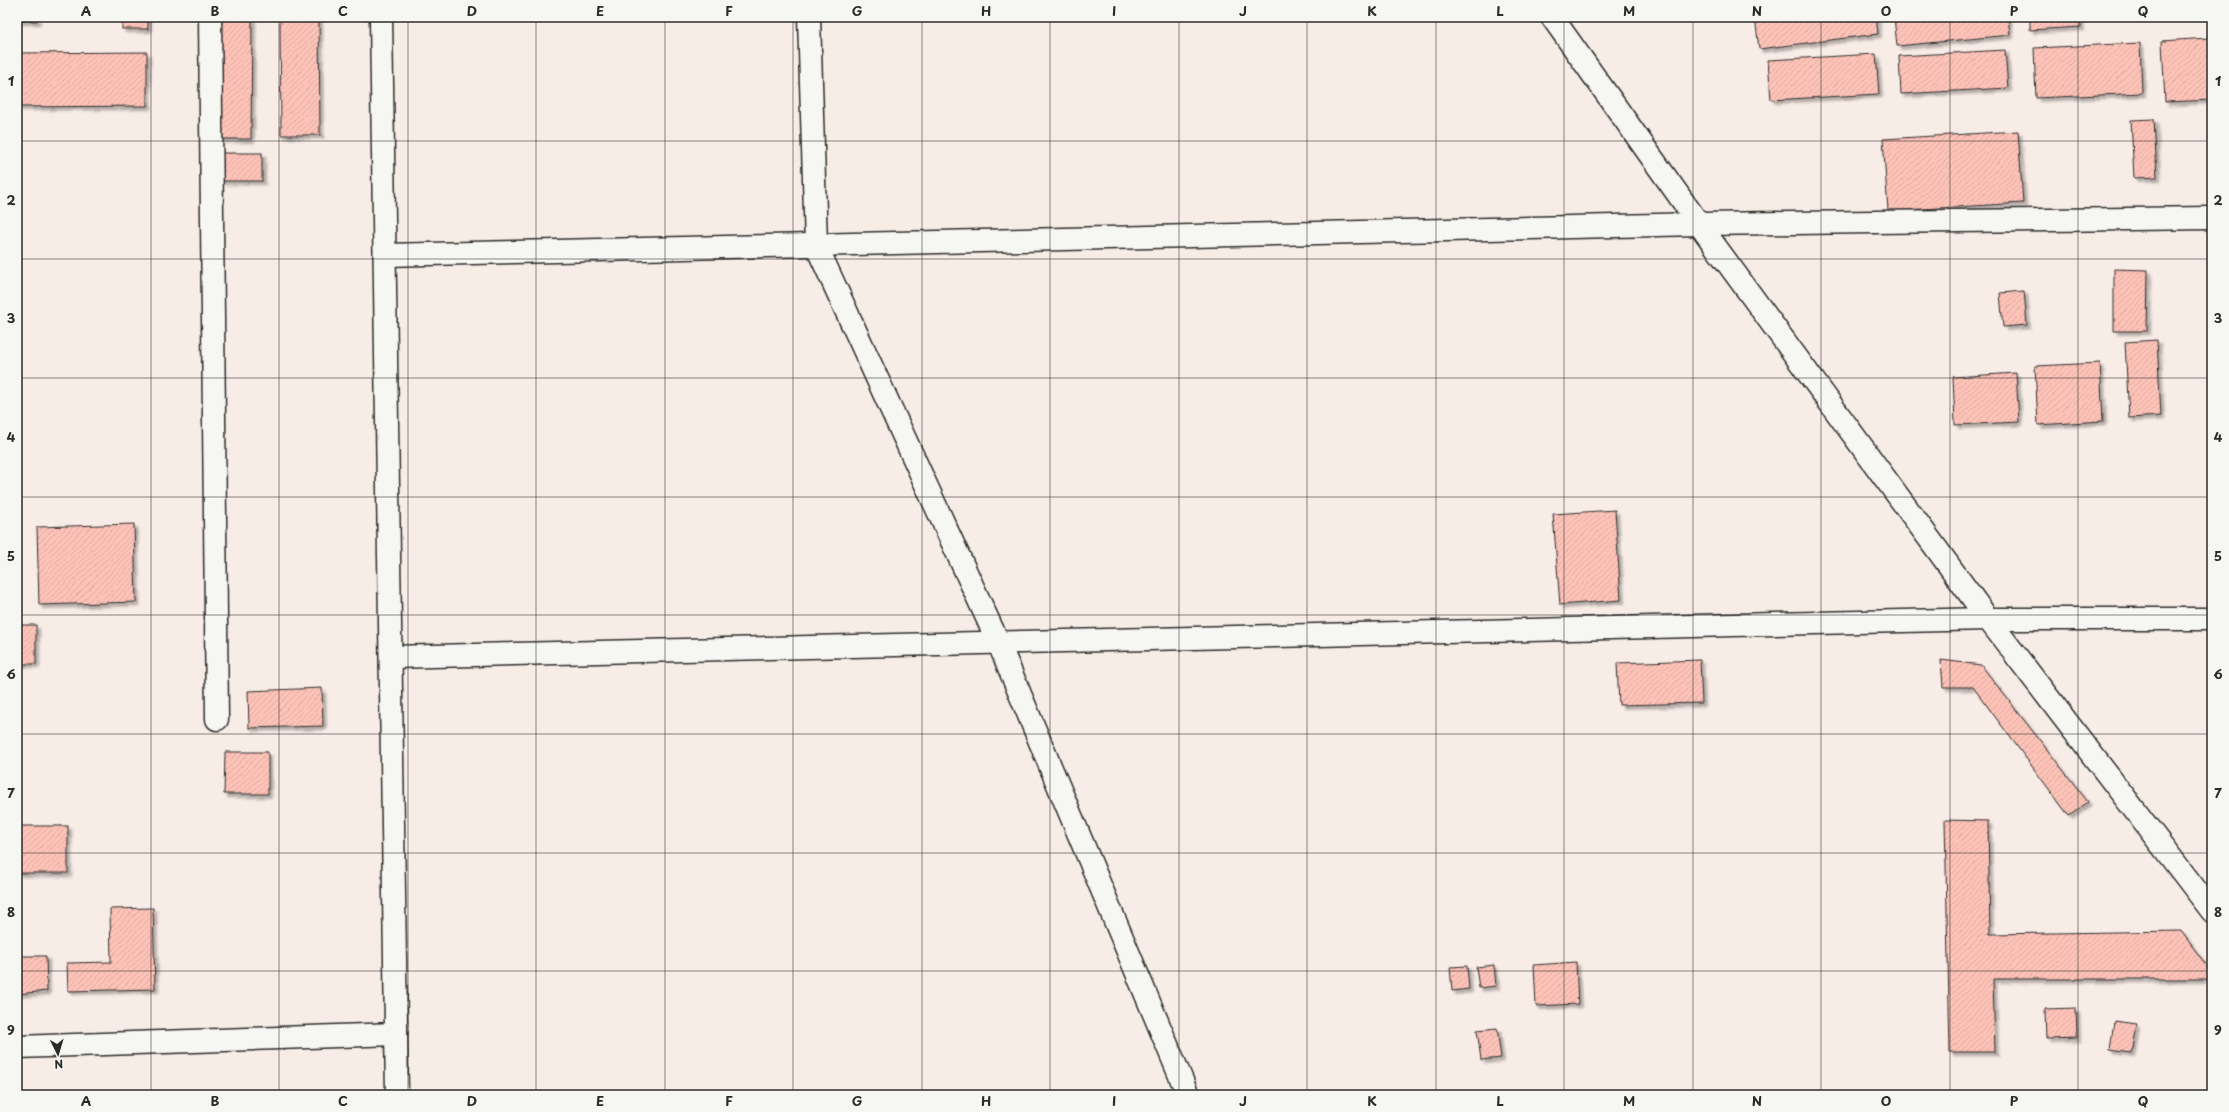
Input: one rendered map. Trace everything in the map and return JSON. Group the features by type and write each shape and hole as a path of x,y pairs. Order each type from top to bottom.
{"street":[{"path":"210,17 217,719"},
{"path":"382,17 397,1095"},
{"path":"810,17 816,245 999,644 1188,1095"},
{"path":"1552,17 1699,224 1988,619 2212,911"},
{"path":"385,255 1699,224 2212,218"},
{"path":"391,657 999,644 1988,619 2212,619"},
{"path":"17,1047 396,1034"}],"building":[{"path":"17,17 37,17 37,21 17,21"},
{"path":"122,17 148,17 148,29 122,29"},
{"path":"218,17 252,17 251,139 217,139"},
{"path":"280,17 319,17 320,135 281,135"},
{"path":"1755,17 1876,17 1878,34 1759,49"},
{"path":"1894,17 2008,17 2010,35 1897,46"},
{"path":"2030,17 2080,17 2081,27 2030,30"},
{"path":"2209,38 2212,100 2165,102 2162,41"},
{"path":"2140,43 2142,93 2036,98 2034,48"},
{"path":"2005,50 2008,88 1901,94 1899,56"},
{"path":"147,52 147,106 17,107 17,53"},
{"path":"1876,54 1879,94 1771,100 1768,60"},
{"path":"2154,119 2157,177 2134,178 2131,120"},
{"path":"2018,131 2023,203 1888,211 1883,139"},
{"path":"220,153 262,153 262,181 220,181"},
{"path":"2114,269 2148,270 2147,331 2114,331"},
{"path":"2024,291 2027,325 2003,327 2000,293"},
{"path":"2157,340 2161,416 2129,418 2125,342"},
{"path":"2100,363 2103,421 2038,425 2035,366"},
{"path":"2016,373 2019,422 1955,425 1953,377"},
{"path":"1615,510 1621,600 1560,605 1553,514"},
{"path":"134,524 136,602 39,605 37,527"},
{"path":"17,625 36,625 36,664 17,664"},
{"path":"1700,660 1702,703 1619,705 1617,663"},
{"path":"1941,660 1981,665 2088,802 2069,816 1973,687 1943,687"},
{"path":"322,688 323,726 249,728 248,691"},
{"path":"225,752 268,752 268,794 224,794"},
{"path":"1945,820 1988,821 1990,934 2181,931 2212,973 2212,979 1993,979 1995,1052 1950,1052"},
{"path":"17,826 68,826 68,873 17,873"},
{"path":"153,908 155,989 68,991 67,963 111,962 110,909"},
{"path":"17,956 46,956 47,991 17,994"},
{"path":"1576,962 1578,1004 1536,1006 1534,965"},
{"path":"1494,965 1496,986 1479,988 1476,967"},
{"path":"1467,966 1469,989 1452,991 1450,967"},
{"path":"2076,1008 2077,1038 2046,1039 2045,1009"},
{"path":"2114,1021 2136,1024 2131,1053 2110,1050"},
{"path":"1497,1028 1501,1058 1481,1060 1477,1030"}]}
